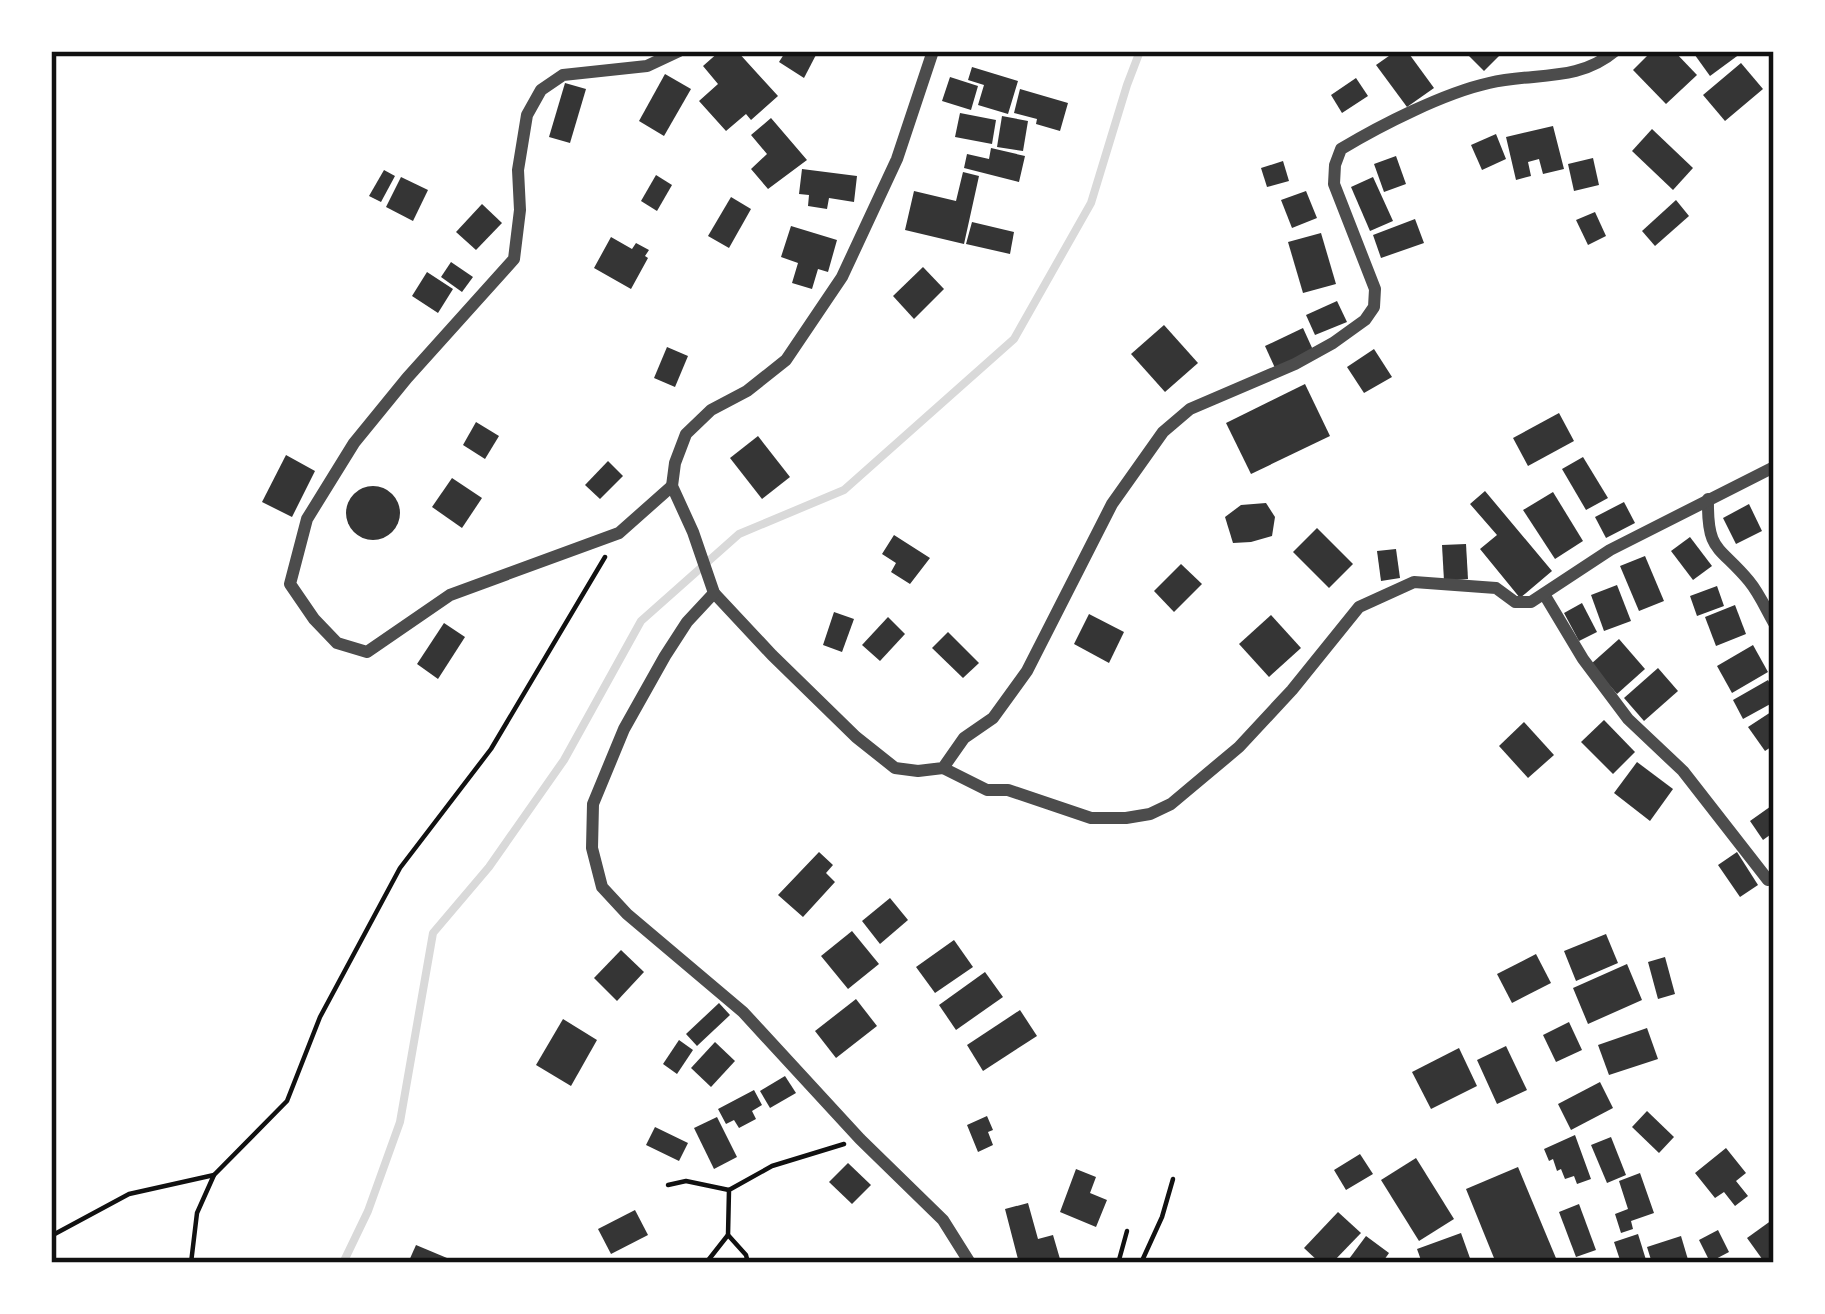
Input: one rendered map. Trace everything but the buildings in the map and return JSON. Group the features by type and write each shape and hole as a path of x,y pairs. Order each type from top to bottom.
{"street":[{"path":"672,486 619,533 450,595 367,652 337,643 314,620 290,584 307,519 354,443 514,260 526,115 541,90 562,75 647,66 679,51"},
{"path":"933,51 897,159 842,278 786,360 747,391 711,410 686,434 672,486 714,593 772,656 895,768 943,768 987,790 1008,790 1091,818 1150,814 1171,804 1238,747 1292,690 1358,608 1414,582 1496,588 1515,602 1531,602 1610,550 1774,467"},
{"path":"943,768 964,738 993,718 1028,670 1112,503 1162,432 1190,410 1295,364 1365,320 1376,290 1334,184 1341,148 1424,107 1488,83 1597,67 1615,51"},
{"path":"1708,499 1708,527 1717,548 1749,581 1774,623"},
{"path":"714,593 664,656 624,729 593,804 592,848 602,887 627,914 743,1012 860,1139 943,1220 970,1263"},
{"path":"1544,594 1583,659 1628,719 1683,771 1768,880"}],"path":[{"path":"190,1263 197,1213 214,1175 286,1101 320,1017 400,868 491,749 619,533"},
{"path":"668,1185 686,1181 729,1190 772,1166 860,1139"},
{"path":"51,1236 129,1194 214,1175"},
{"path":"1142,1263 1173,1179"},
{"path":"706,1263 728,1235 729,1190"},
{"path":"1124,1263 1120,1260 1127,1231"},
{"path":"728,1235 748,1263"}],"waterway":[{"path":"343,1263 368,1211 400,1122 433,933 489,867 564,760 641,621 739,534 844,490 1014,339 1091,203 1140,51"}]}
